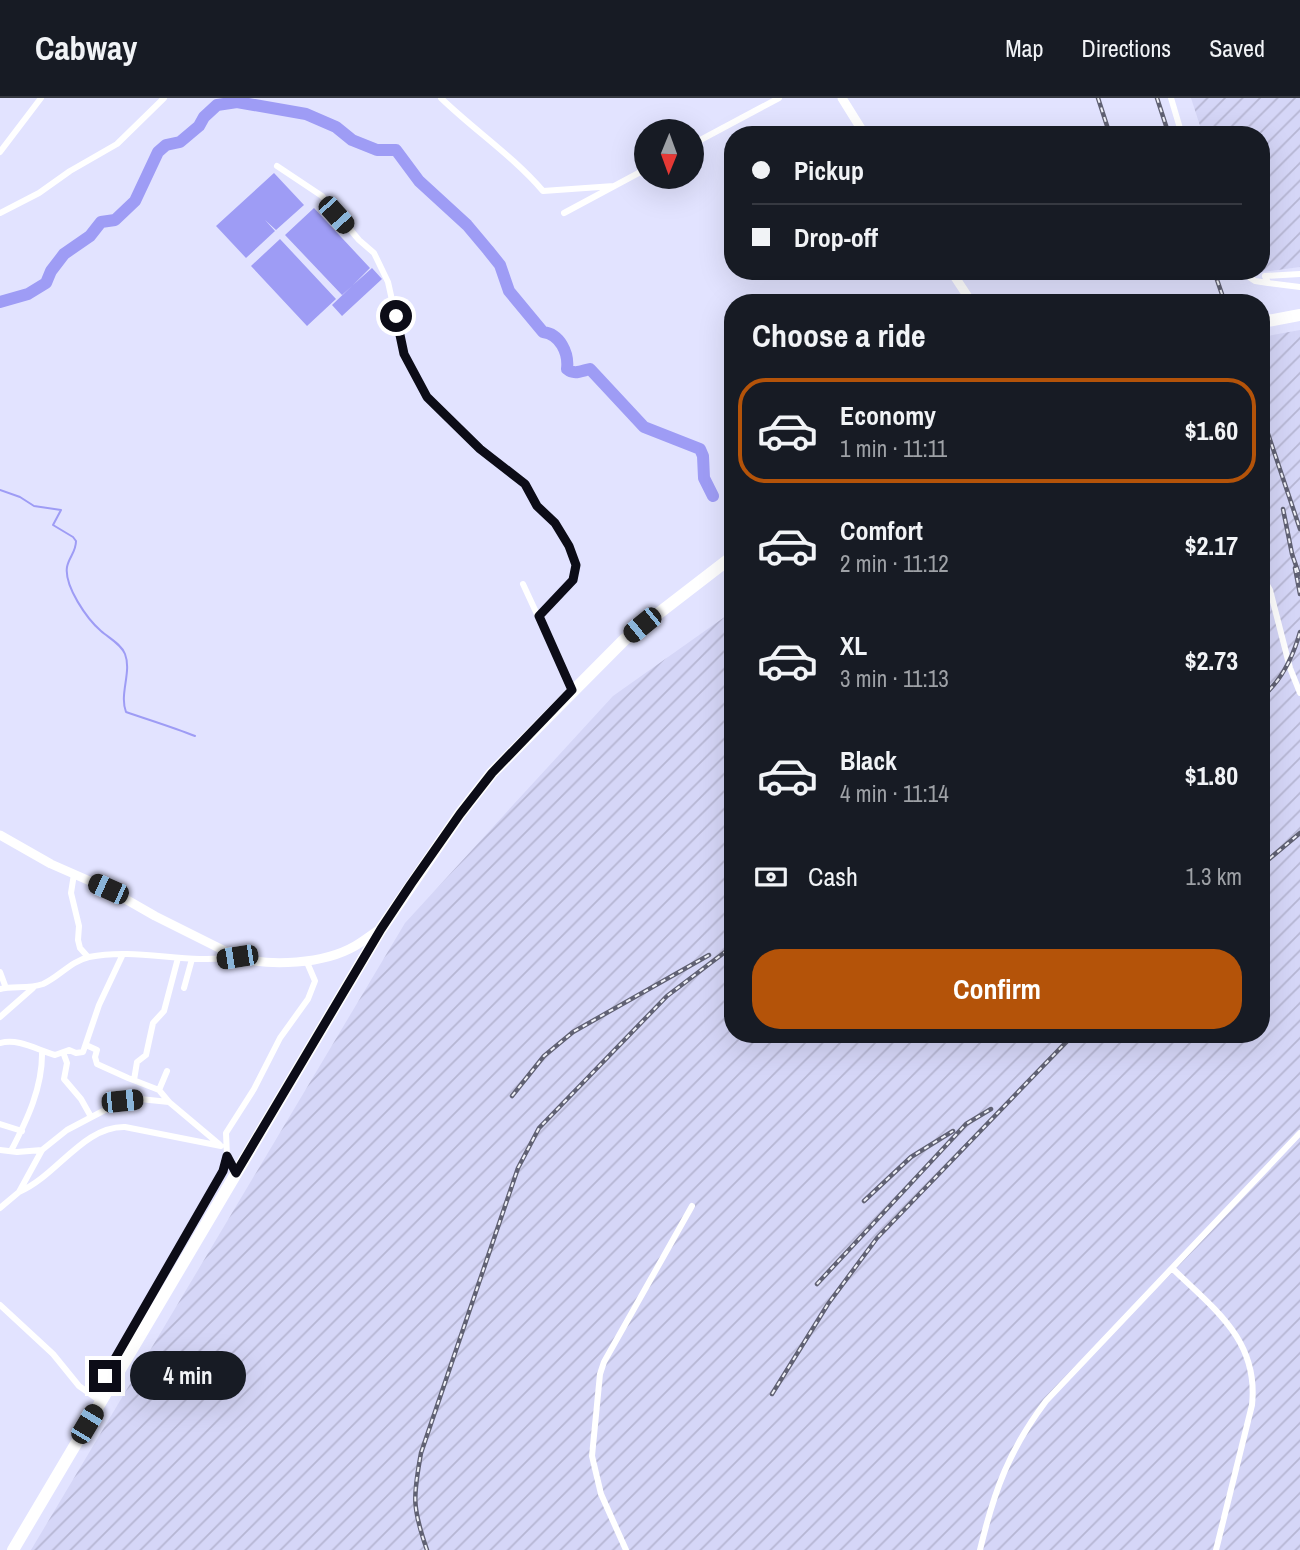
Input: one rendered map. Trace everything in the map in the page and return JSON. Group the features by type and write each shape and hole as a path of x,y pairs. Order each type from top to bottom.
{"highway":[{"path":"1270,321 1300,315"},
{"path":"13,1550 97,1398 236,1173 381,929 460,814 492,773 624,640 724,563"}],"street":[{"path":"0,152 41,98"},
{"path":"0,213 32,197 71,170 117,144 164,98"},
{"path":"441,98 501,149 543,191 614,186"},
{"path":"727,126 779,98"},
{"path":"842,98 859,126"},
{"path":"1171,98 1179,126"},
{"path":"704,138 724,127"},
{"path":"277,166 322,196 359,240 374,253 388,282 404,354 427,397 480,449 525,484 537,506 555,523 569,546 576,565 573,580 539,616"},
{"path":"564,213 634,175"},
{"path":"1270,276 1300,274"},
{"path":"1254,280 1300,287"},
{"path":"523,584 572,690"},
{"path":"1270,590 1290,668 1300,692"},
{"path":"0,835 51,864 108,889 155,916 249,961 306,960 353,948 381,929"},
{"path":"74,874 71,893 79,926 78,940 80,948 88,957"},
{"path":"0,972 3,989 34,986 56,977 68,967 88,957 136,953 192,959 220,960 237,957"},
{"path":"0,1043 15,1042 55,1055 69,1049 76,1053 83,1052 99,1005 123,954"},
{"path":"134,1080 137,1062 146,1055 153,1023 164,1012 178,958"},
{"path":"184,988 192,959"},
{"path":"0,1305 53,1354 71,1378 97,1398 223,1171 227,1156 226,1133 254,1089 280,1038 309,999 315,981 306,960"},
{"path":"0,1017 34,986"},
{"path":"86,1045 97,1050 97,1064 159,1090 169,1102 221,1146 236,1173"},
{"path":"11,1151 34,1101 42,1051"},
{"path":"63,1052 67,1063 64,1079 90,1115"},
{"path":"159,1090 167,1071"},
{"path":"19,1192 41,1150 90,1115 122,1101 140,1099 169,1102"},
{"path":"0,1124 22,1131"},
{"path":"0,1208 19,1192 37,1185 93,1135 113,1127 221,1146"},
{"path":"980,1550 1002,1473 1034,1416 1057,1388 1300,1133"},
{"path":"0,1150 41,1150"},
{"path":"626,1550 601,1494 593,1463 600,1374 604,1362 692,1206"},
{"path":"1172,1268 1240,1339 1254,1389 1216,1550"}],"shaded area":[{"path":"1191,98 1300,98 1300,267 1270,271 1270,126 1200,126"},
{"path":"274,173 304,205 276,230 265,220 275,231 246,258 216,226"},
{"path":"314,208 370,268 353,285 372,268 382,279 342,316 332,305 352,286 342,295 285,235"},
{"path":"280,239 336,299 307,326 251,266"},
{"path":"1300,330 1300,1550 31,1550 405,923 613,696 724,617 724,1043 1270,1043 1270,336"}],"waterway":[{"path":"0,302 28,294 46,283 64,254 90,236 101,222 115,220 135,201 158,152 166,145 180,142 199,126 217,105 237,102 306,114 336,127 352,140 377,150 396,150 419,181 467,225 500,265 509,291 543,332 559,340 566,357 567,369 575,372 590,369 644,427 700,449 704,478 713,496"},
{"path":"0,490 20,497 34,506 61,510 53,525 76,541 67,567 69,583 89,619 118,644 125,654 126,712 195,736"}],"railway":[{"path":"1098,98 1107,126"},
{"path":"1157,98 1166,126"},
{"path":"1217,280 1222,294"},
{"path":"1270,440 1300,529"},
{"path":"1283,509 1292,554 1300,577"},
{"path":"1295,568 1300,594"},
{"path":"1270,688 1286,668 1300,632"},
{"path":"1270,858 1300,833"},
{"path":"427,1550 415,1502 421,1453 518,1168 539,1128 667,996 724,953"},
{"path":"512,1096 544,1056 573,1032 709,955"},
{"path":"772,1394 828,1304 877,1238 1065,1043"},
{"path":"817,1284 966,1124 991,1109"},
{"path":"864,1201 911,1157 953,1131"}],"route":[{"path":"105,1376 223,1171 227,1156 236,1173 381,929 411,884 492,773 572,690 539,616 573,580 576,565 569,546 555,523 537,506 525,484 454,426 427,397 404,354 396,316"}]}
